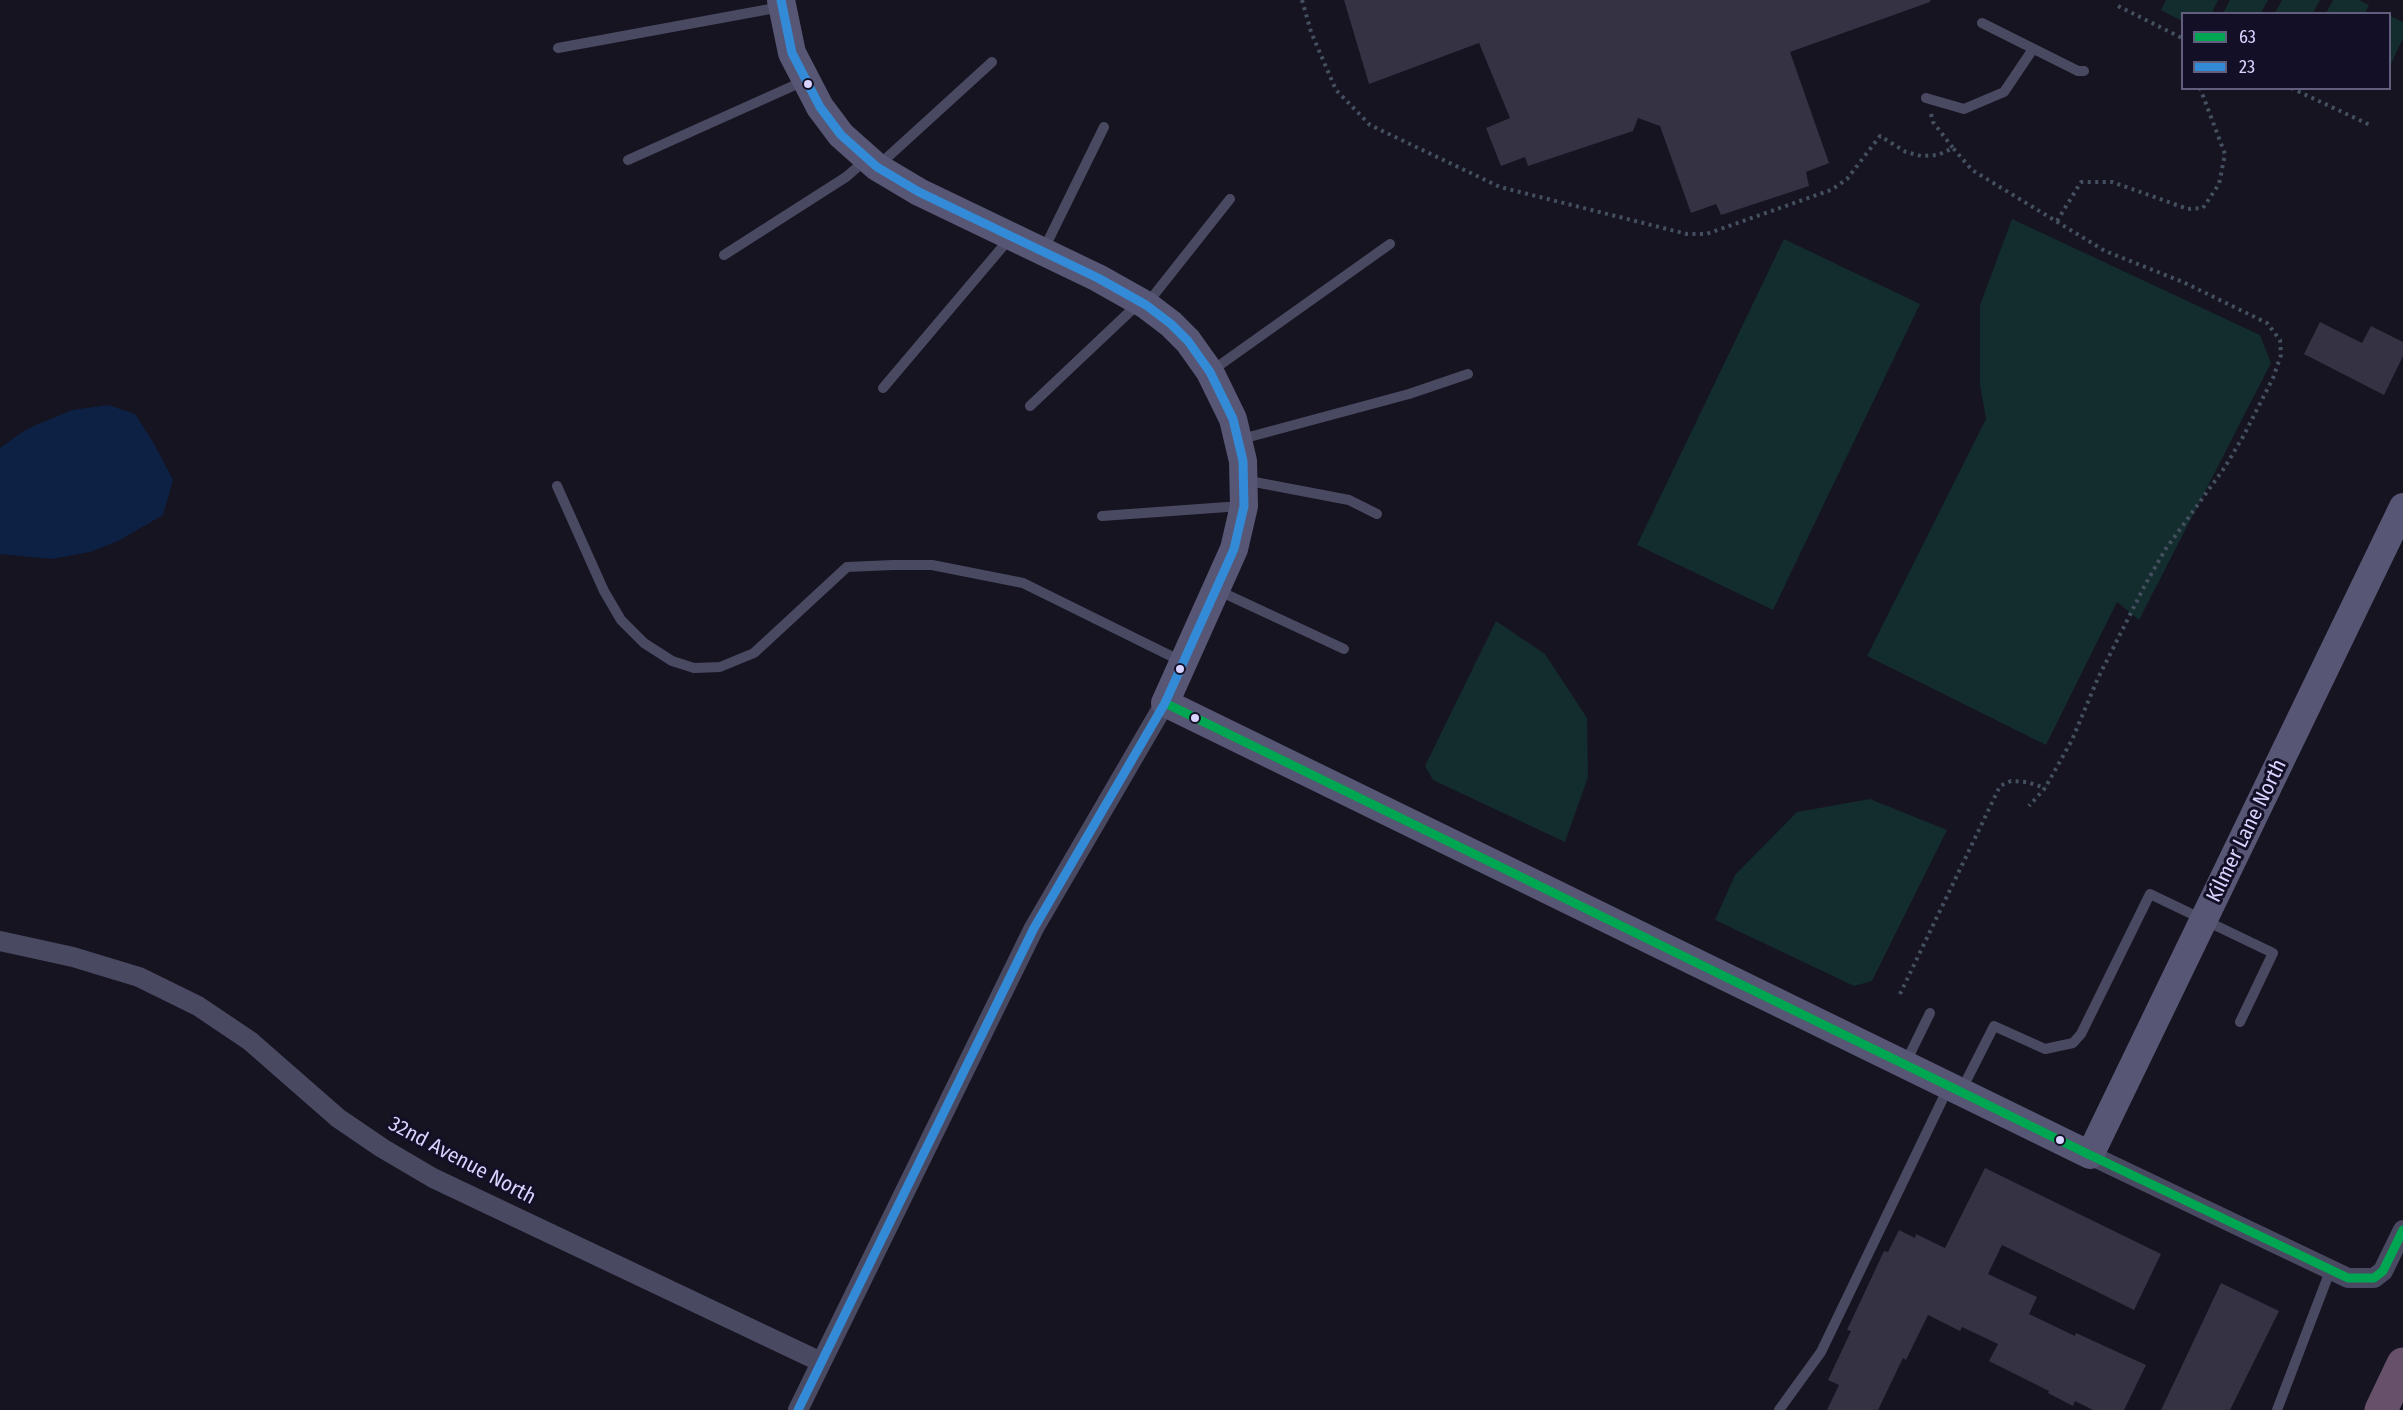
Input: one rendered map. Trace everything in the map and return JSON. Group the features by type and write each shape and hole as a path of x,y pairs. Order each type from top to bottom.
{"highway":[{"path":"2381,1410 2403,1364"}],"street":[{"path":"781,4 792,53 805,81 820,107 841,135 872,163 919,192 1012,236 1143,303 1182,335 1210,372 1233,419 1243,461 1244,493 1234,549 1165,703 1034,928 798,1410"},
{"name":"Kilmer Lane North","path":"2090,1155 2401,515"},
{"path":"1165,703 2090,1155 2348,1278 2374,1278 2383,1271 2403,1230"},
{"name":"32nd Avenue North","path":"0,942 73,957 139,977 198,1006 250,1041 338,1118 382,1148 433,1178 820,1362"}],"lane":[{"path":"558,48 781,4"},
{"path":"1982,23 2078,71 2084,70"},
{"path":"1926,99 1964,109 2004,92 2033,49"},
{"path":"724,255 846,177 872,163 992,62"},
{"path":"628,160 705,123 805,81"},
{"path":"1042,251 1104,127"},
{"path":"1030,406 1143,303 1230,199"},
{"path":"883,388 1012,236"},
{"path":"1210,372 1390,243"},
{"path":"1238,440 1409,393 1468,374"},
{"path":"557,486 604,591 621,620 644,643 672,661 694,668 720,667 754,653 847,567 893,565 932,565 1023,583 1184,663"},
{"path":"1102,516 1244,493 1349,500 1377,514"},
{"path":"1217,590 1344,649"},
{"path":"1779,1410 1825,1344 1955,1089 1994,1026 2045,1049 2073,1043 2081,1034 2150,894 2273,953 2240,1022"},
{"path":"1905,1064 1930,1013"},
{"path":"2277,1410 2330,1270"}],"path":[{"path":"1302,0 1311,33 1336,90 1370,124 1500,187 1688,234 1706,234 1832,190 1847,179 1880,136 1906,152 1921,156 1938,155 1953,148"},
{"path":"2118,6 2181,38"},
{"path":"2056,220 2081,182 2112,182 2188,209 2203,208 2219,184 2225,154 2201,90"},
{"path":"2295,90 2370,125"},
{"path":"1926,99 1933,122 1971,170 2105,251 2183,282 2267,323 2280,340 2281,356 2273,378 2244,435 2225,467 2165,550 2098,678 2072,740 2045,788 2029,806"},
{"path":"1900,994 2000,786 2011,781 2027,782 2045,788"}],"green space":[{"path":"2166,0 2218,0 2212,12 2181,12 2181,20 2161,10"},
{"path":"2230,0 2268,0 2262,12 2224,12"},
{"path":"2282,0 2320,0 2314,12 2276,12"},
{"path":"2333,0 2359,0 2369,5 2366,12 2327,12"},
{"path":"2391,16 2403,22 2403,38 2391,64"},
{"path":"2012,219 2260,335 2271,363 2139,620 2117,602 2046,745 1867,656 1986,419 1980,385 1980,305"},
{"path":"1784,239 1920,304 1773,610 1637,545"},
{"path":"1496,621 1545,654 1587,718 1588,777 1565,842 1433,780 1425,766"},
{"path":"1870,799 1947,830 1872,981 1854,986 1715,920 1735,875 1797,812"}],"water":[{"path":"108,405 135,414 173,480 163,515 118,541 90,552 52,559 0,554 0,448 27,429 72,410"}],"building":[{"path":"1344,0 1930,0 1930,2 1790,52 1829,163 1806,172 1809,186 1721,215 1716,204 1691,213 1660,126 1638,118 1633,131 1528,166 1525,157 1501,166 1486,128 1510,118 1479,43 1369,84"},
{"path":"2320,322 2362,343 2371,326 2403,342 2403,356 2384,395 2304,354"},
{"path":"1985,1168 2161,1254 2134,1310 2002,1245 1988,1274 2037,1297 2029,1314 2146,1365 2124,1410 2093,1410 2075,1401 2073,1406 2048,1393 2049,1391 1989,1361 1998,1344 1962,1327 1960,1331 1928,1315 1906,1360 1903,1358 1878,1410 1827,1410 1839,1385 1828,1380 1851,1331 1847,1330 1884,1251 1888,1252 1899,1230 1915,1238 1916,1234 1945,1248"},
{"path":"2221,1283 2279,1311 2230,1410 2161,1410"}],"transit line":[{"name":"23","path":"781,0 792,53 820,107 841,135 877,167 919,192 1098,278 1146,305 1171,324 1188,341 1210,372 1233,419 1243,461 1244,506 1234,549 1165,703 1034,928 798,1410"},
{"name":"63","path":"1165,703 2090,1155 2348,1278 2374,1278 2383,1271 2403,1230"}]}
